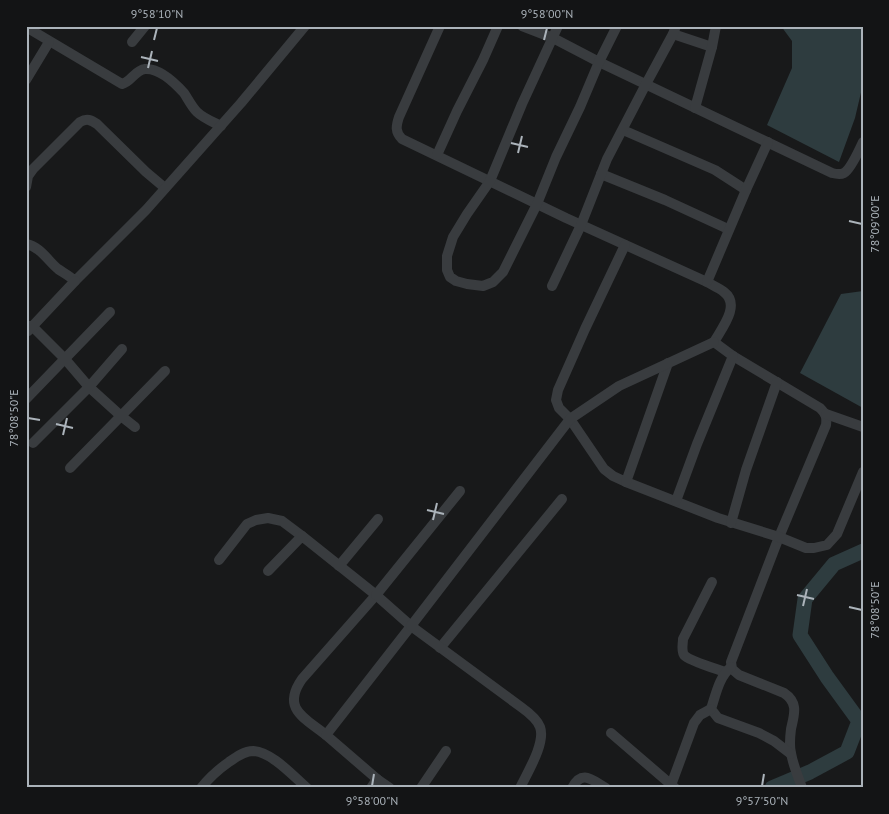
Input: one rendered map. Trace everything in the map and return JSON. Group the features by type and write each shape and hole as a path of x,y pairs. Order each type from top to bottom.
{"street":[{"path":"132,42 145,26"},
{"path":"135,427 89,387 65,359 28,329 134,223 221,126 305,26"},
{"path":"326,736 570,419 619,386 714,342 730,312 732,304 725,293 706,282 402,139 396,130 400,117 440,26"},
{"path":"438,155 456,110 483,60 498,26"},
{"path":"522,26 553,38 599,62 832,173 845,173 863,142"},
{"path":"558,26 522,104 490,181 467,214 454,237 447,256 447,270 450,277 456,281 483,286 493,282 503,272 537,204 599,62 617,26"},
{"path":"695,108 716,26"},
{"path":"26,27 122,84 126,84 140,70 147,69 157,72 174,83 196,112 221,126"},
{"path":"552,286 581,224 607,159 675,30 712,47"},
{"path":"26,80 49,42"},
{"path":"26,187 28,176 33,169 85,119 97,124 165,188"},
{"path":"623,130 715,170 746,190"},
{"path":"706,282 768,142"},
{"path":"601,174 666,200 728,229"},
{"path":"26,244 34,246 58,268 75,280"},
{"path":"625,244 558,390 556,400 559,408 570,419 604,469 626,482 718,518 806,548 827,545 837,534 863,472"},
{"path":"26,399 110,312"},
{"path":"714,342 733,356 820,408 826,414 863,427"},
{"path":"33,443 89,387 122,349"},
{"path":"676,501 733,356"},
{"path":"626,482 668,363"},
{"path":"70,468 165,371"},
{"path":"731,522 746,470 777,382"},
{"path":"611,733 673,787 694,722 711,709 720,680 728,669 826,425 826,414"},
{"path":"390,788 374,783 326,736 298,712 293,696 302,679 376,595 460,491"},
{"path":"440,648 562,499"},
{"path":"219,560 247,524 256,520 268,518 282,522 302,536 376,595 411,626 534,718 540,727 541,738 536,754 520,788"},
{"path":"339,566 378,519"},
{"path":"268,571 302,536"},
{"path":"712,582 683,639 682,648 684,655 690,659 732,669 739,675 788,696 794,707 795,717 789,742 794,766 801,785"},
{"path":"711,709 718,718 759,733 774,741 791,754"},
{"path":"201,788 223,766 240,754 252,751 263,753 273,759 307,788"},
{"path":"421,788 446,751"},
{"path":"572,788 578,778 583,776 606,788"}],"shaded area":[{"path":"781,26 863,26 863,84 855,118 839,162 767,125 792,68 792,41"},
{"path":"863,291 863,408 800,373 841,294"}],"waterway":[{"path":"772,788 810,772 847,752 859,721 800,635 805,599 834,564 863,551"}]}
